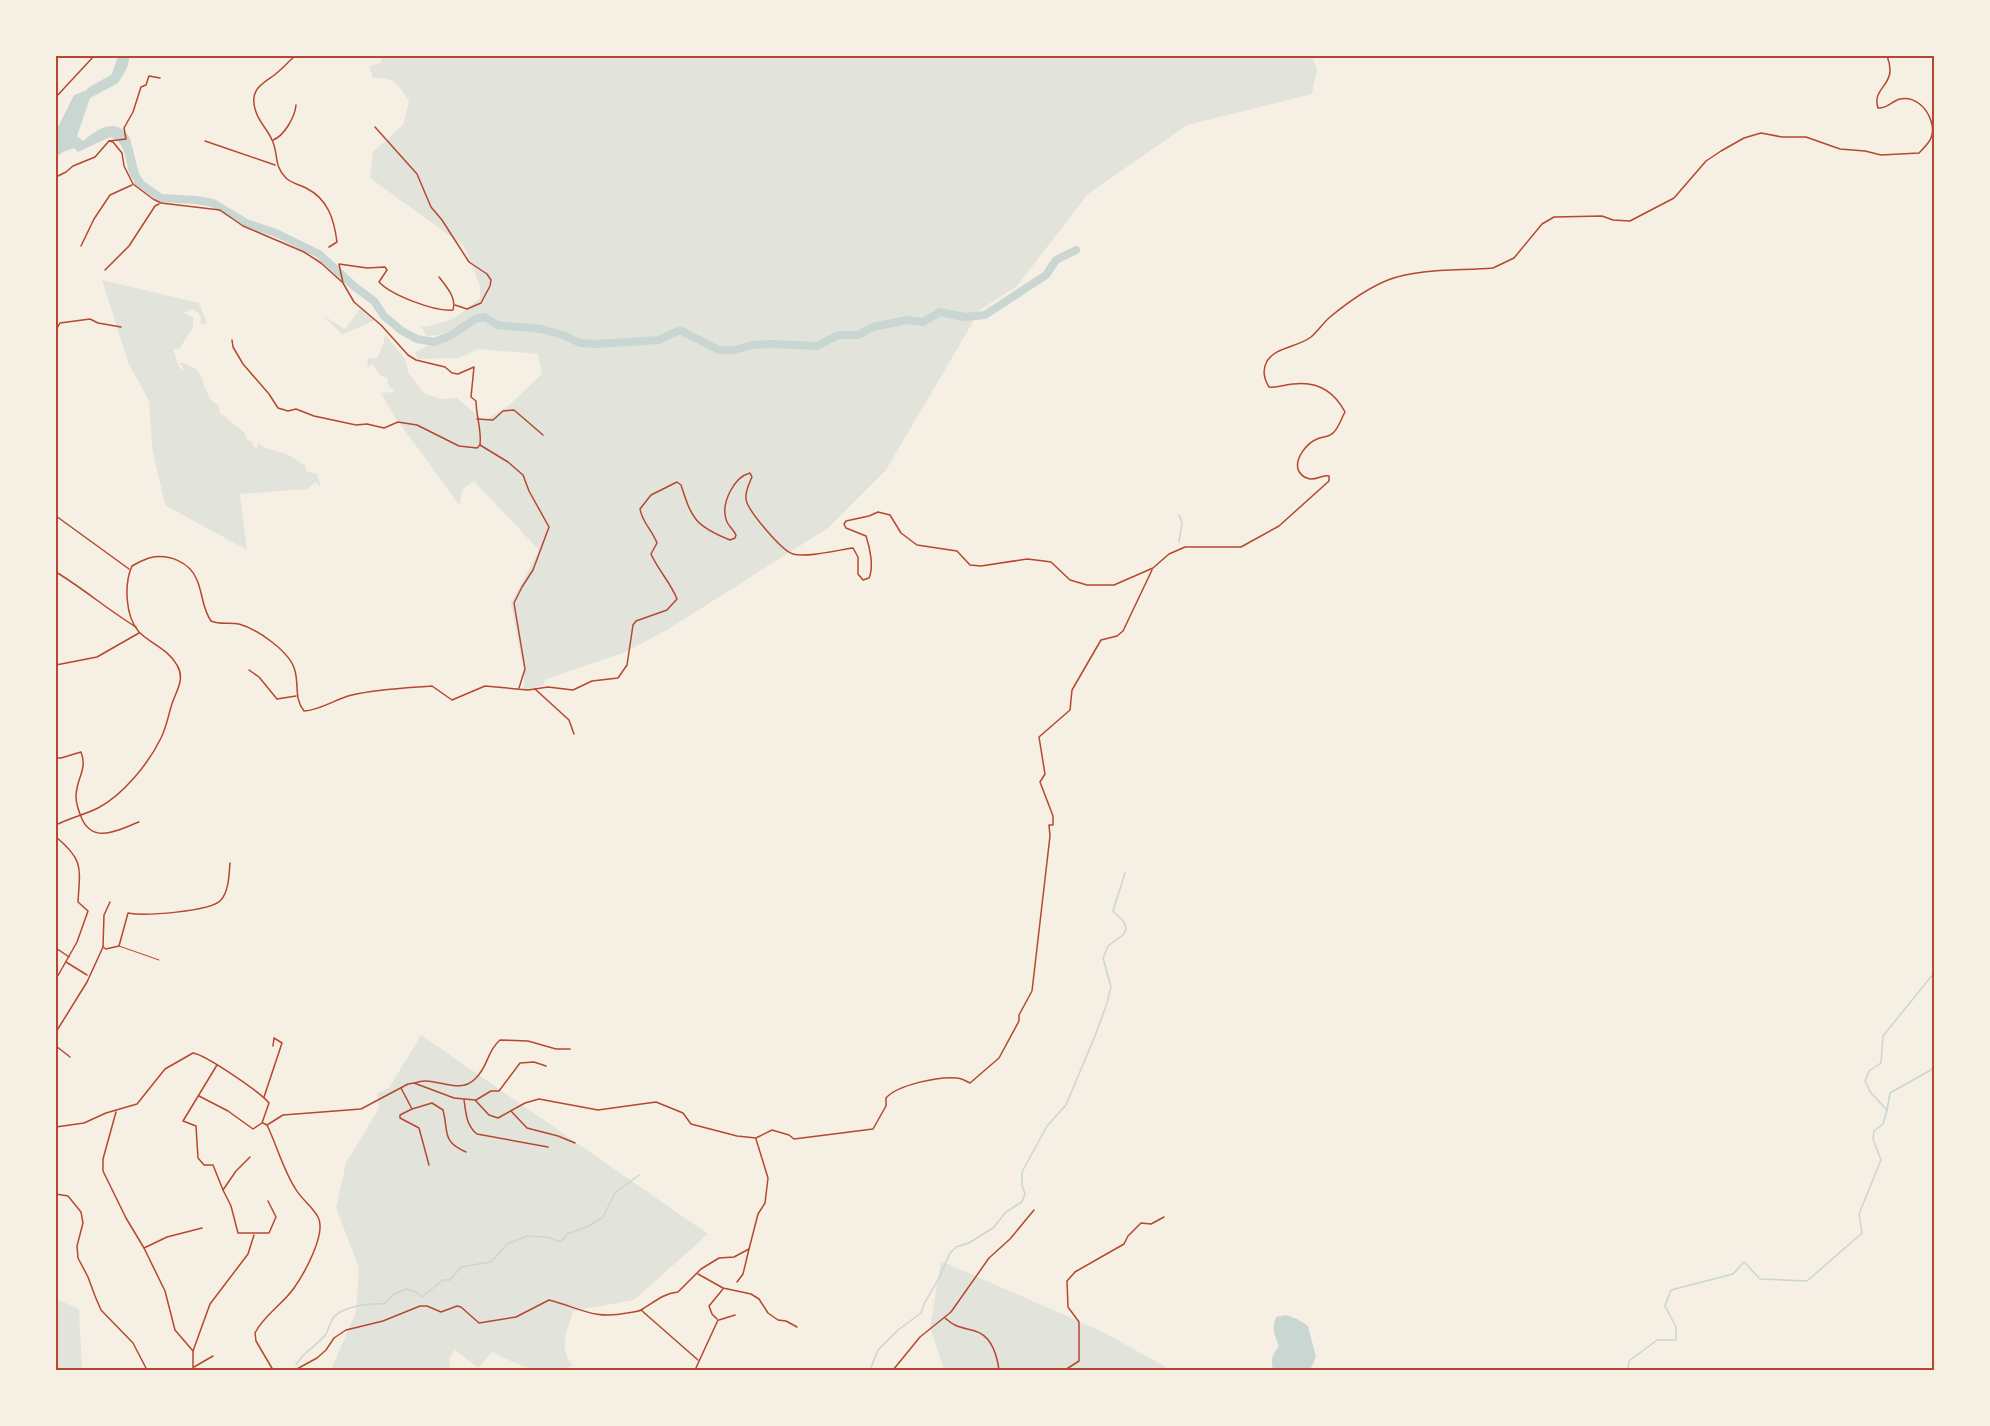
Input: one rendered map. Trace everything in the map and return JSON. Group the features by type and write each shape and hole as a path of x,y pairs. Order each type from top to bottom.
{"street":[{"path":"56,97 94,56"},
{"path":"295,56 276,75 262,83 256,92 254,103 256,113 273,141 277,165 287,179 321,198 330,211 337,242 329,247"},
{"path":"56,825 98,808 115,798 127,786 162,737 171,705 182,680 177,665 167,652 140,633 130,611 128,599 130,569 142,561 157,557 172,558 188,567 193,571 198,582 200,596 211,621 238,624 268,639 282,650 294,666 298,705 303,711 315,710 343,697 389,690 432,686 452,700 485,686 519,689 548,687 573,690 592,681 618,678 627,665 633,625 636,621 667,610 676,599 674,591 656,567 651,554 657,543 642,519 640,509 651,495 673,482 681,485 690,512 697,522 730,540 736,535 726,522 724,509 735,483 742,476 750,473 752,477 746,491 746,501 784,549 794,555 853,548 858,557 858,574 863,580 871,573 870,548 866,536 846,528 844,524 846,521 878,512 890,515 901,533 916,545 957,551 970,565 981,566 1027,559 1044,561 1051,562 1070,580 1096,585 1114,585 1153,568 1169,554 1185,548 1241,548 1279,526 1329,481 1329,476 1324,475 1313,480 1305,478 1299,471 1297,462 1307,445 1317,439 1330,436 1336,430 1345,412 1340,403 1316,384 1269,387 1264,378 1264,367 1268,359 1279,351 1310,338 1330,317 1363,293 1388,280 1408,274 1493,268 1503,265 1514,258 1542,224 1554,217 1602,216 1613,220 1630,221 1674,198 1706,161 1744,138 1761,133 1782,137 1806,137 1840,149 1881,155 1918,153 1928,144 1933,135 1931,119 1923,106 1913,100 1900,99 1883,108 1878,108 1878,94 1891,75 1892,67 1887,56"},
{"path":"56,177 95,157 109,141 126,139 124,128 133,112 141,87 146,85 149,76 160,78"},
{"path":"273,141 280,138 296,105"},
{"path":"375,127 417,174 430,207 442,220 469,262 487,274 491,280 481,303 467,309 455,305 439,276"},
{"path":"109,141 113,142 122,153 124,166 133,184 161,203 220,210 243,226 304,252 321,262 343,283 354,302 381,325 408,355 416,360 445,367 452,373 458,374 474,367 471,397 476,401 480,445"},
{"path":"205,141 277,165"},
{"path":"81,246 94,219 110,195 133,184"},
{"path":"105,270 129,246 155,206 161,203"},
{"path":"343,283 339,264 355,267 385,267 387,270 379,282 400,296 445,311 453,310 455,305"},
{"path":"56,330 60,323 82,319 121,327"},
{"path":"232,340 233,347 243,364 278,408 288,411 296,409 314,416 356,425 367,424 384,428 398,422 417,425 459,446 477,448 480,445"},
{"path":"476,419 493,420 503,411 514,410 543,435"},
{"path":"480,445 508,462 523,475 549,527 533,570 514,603 525,669 519,689"},
{"path":"56,516 130,569"},
{"path":"475,1100 493,1117 502,1117 525,1102 539,1099 598,1110 656,1102 682,1113 691,1124 737,1136 756,1138 772,1130 789,1135 794,1139 873,1129 886,1106 886,1098 891,1092 919,1082 958,1077 970,1083 999,1058 1032,991 1050,836 1048,825 1053,825 1053,816 1040,782 1045,774 1039,737 1070,710 1072,690 1101,640 1117,636 1123,631 1153,568"},
{"path":"56,572 136,627"},
{"path":"56,664 97,657 140,633"},
{"path":"249,670 259,677 277,699 297,695"},
{"path":"534,689 569,720 574,734"},
{"path":"56,758 81,752 85,762 76,798 80,815 86,826 98,834 109,834 140,822"},
{"path":"56,837 68,847 80,867 78,902 88,911 77,942 56,979"},
{"path":"103,947 106,949 119,946 128,912 152,915 191,910 220,901 227,886 230,863"},
{"path":"56,1032 87,982 88,975 103,947 104,915 110,902"},
{"path":"56,948 69,957"},
{"path":"66,962 88,975"},
{"path":"264,1098 282,1043 274,1038 273,1046"},
{"path":"267,1125 283,1115 361,1109 401,1088 421,1081 459,1086 473,1082 486,1067 489,1054 500,1040 528,1041 549,1048 570,1049"},
{"path":"56,1046 70,1057"},
{"path":"56,1127 84,1123 140,1102 165,1069 189,1054 197,1053 218,1065 268,1103 262,1123 253,1129 228,1111 199,1096"},
{"path":"414,1083 454,1098 475,1100 491,1091 499,1091 520,1063 534,1062 546,1066"},
{"path":"218,1065 183,1121 196,1126 198,1158 204,1165 213,1165 231,1206 238,1233 269,1233 276,1217 268,1201"},
{"path":"401,1088 412,1109"},
{"path":"464,1099 466,1118 470,1127 477,1134 548,1147"},
{"path":"429,1165 419,1128 400,1118 400,1115 412,1109 432,1103 441,1108 444,1112 446,1135 450,1143 466,1152"},
{"path":"116,1111 105,1150 103,1171 165,1291 175,1330 194,1351"},
{"path":"511,1111 528,1128 575,1143"},
{"path":"262,1123 267,1125 294,1187 303,1201 317,1215 321,1228 315,1247 290,1295 255,1333 256,1341 273,1371"},
{"path":"737,1282 743,1274 758,1214 765,1203 768,1178 756,1138"},
{"path":"223,1190 250,1156"},
{"path":"56,1194 68,1196 81,1212 83,1222 77,1246 78,1258 101,1310 133,1343 147,1371"},
{"path":"893,1371 912,1346 951,1312 989,1258 1010,1239 1034,1210"},
{"path":"1065,1371 1079,1361 1079,1322 1068,1307 1067,1281 1075,1272 1124,1244 1128,1236 1141,1223 1151,1224 1164,1217"},
{"path":"144,1248 167,1237 202,1228"},
{"path":"193,1369 194,1351 210,1304 248,1254 254,1234"},
{"path":"296,1370 327,1350 334,1338 346,1330 383,1321 420,1306 428,1305 441,1312 461,1306 479,1323 516,1317 549,1300 597,1316 613,1316 641,1310 650,1302 660,1301 669,1293 678,1292 701,1269 719,1258 734,1257 749,1249"},
{"path":"697,1274 723,1288 751,1294 759,1299 768,1313 796,1328"},
{"path":"718,1320 712,1314 710,1306 723,1288"},
{"path":"641,1310 698,1360"},
{"path":"718,1320 735,1315"},
{"path":"944,1317 961,1329 977,1331 985,1337 990,1342 999,1371"},
{"path":"695,1371 718,1320"},
{"path":"193,1369 213,1356"}],"lane":[{"path":"119,946 159,960"}],"shaded area":[{"path":"118,56 130,56 127,68 118,83 90,98 77,136 83,141 101,129 113,126 125,131 130,138 139,174 148,187 145,191 131,177 120,144 110,137 78,152 74,148 56,157 56,131 74,95 109,82"},
{"path":"382,56 1312,56 1317,69 1312,94 1187,125 1088,194 1017,286 980,310 886,470 828,528 667,630 623,653 546,679 543,685 524,691 524,667 511,603 539,550 474,481 462,490 460,506 395,417 381,393 394,392 387,378 380,374 372,364 369,367 367,364 368,358 377,358 385,334 405,359 408,372 424,393 440,399 457,398 484,421 508,406 542,374 538,354 478,349 459,358 418,359 415,353 448,334 427,336 421,327 447,321 459,315 480,298 480,286 464,246 370,178 373,152 403,125 409,101 402,90 391,80 373,78 369,66 380,63"},
{"path":"102,280 199,303 207,323 201,324 200,315 192,309 184,313 193,317 193,328 179,349 173,349 179,367 186,371 179,363 184,363 196,369 203,379 210,399 219,406 220,413 245,433 247,440 252,441 254,447 257,448 258,443 288,455 305,465 306,471 317,474 321,487 315,482 307,489 240,494 247,550 165,505 152,447 149,401 128,362"},
{"path":"361,307 375,320 342,335 324,316 345,329"},
{"path":"421,1035 708,1234 634,1300 573,1311 565,1346 568,1359 573,1365 563,1370 532,1369 492,1352 478,1368 455,1350 449,1360 450,1370 331,1370 356,1312 359,1268 336,1208 346,1163 379,1108 377,1093 389,1088"},
{"path":"941,1261 1101,1331 1171,1370 944,1370 930,1327"},
{"path":"56,1299 79,1309 82,1370 56,1370"},
{"path":"1286,1315 1308,1326 1316,1357 1310,1370 1273,1369 1273,1357 1279,1346 1274,1324 1276,1317"}],"waterway":[{"path":"91,91 117,76 122,56"},
{"path":"138,182 161,198 213,203 246,223 276,233 319,254 374,301 384,316 402,331 417,339 434,342 450,336 475,319 485,317 497,325 541,329 580,343 659,340 680,330 719,350 772,344 817,346 838,335 858,335 873,327 907,320 923,322 940,312 965,317 985,315 1046,275 1056,260 1076,250"},
{"path":"1179,515 1182,523 1179,542"},
{"path":"870,1370 878,1350 898,1330 921,1313 950,1253 956,1247 969,1243 993,1228 1006,1212 1022,1202 1025,1194 1022,1172 1047,1126 1066,1105 1107,1003 1111,987 1103,958 1108,946 1123,935 1126,929 1124,922 1113,911 1125,873"},
{"path":"1628,1370 1629,1361 1657,1340 1676,1340 1676,1327 1665,1306 1671,1290 1733,1274 1744,1262 1760,1279 1807,1281 1862,1233 1859,1214 1881,1160 1873,1139 1874,1131 1883,1124 1887,1110 1871,1093 1865,1081 1869,1071 1881,1063 1883,1036 1934,973"},
{"path":"1887,1110 1890,1093 1931,1070 1934,1064"},
{"path":"296,1365 302,1356 326,1334 338,1313 358,1306 384,1304 394,1294 406,1289 422,1297 443,1280 450,1280 461,1267 491,1262 507,1244 527,1236 547,1237 561,1242 567,1234 587,1227 603,1217 615,1193 639,1175"}]}
